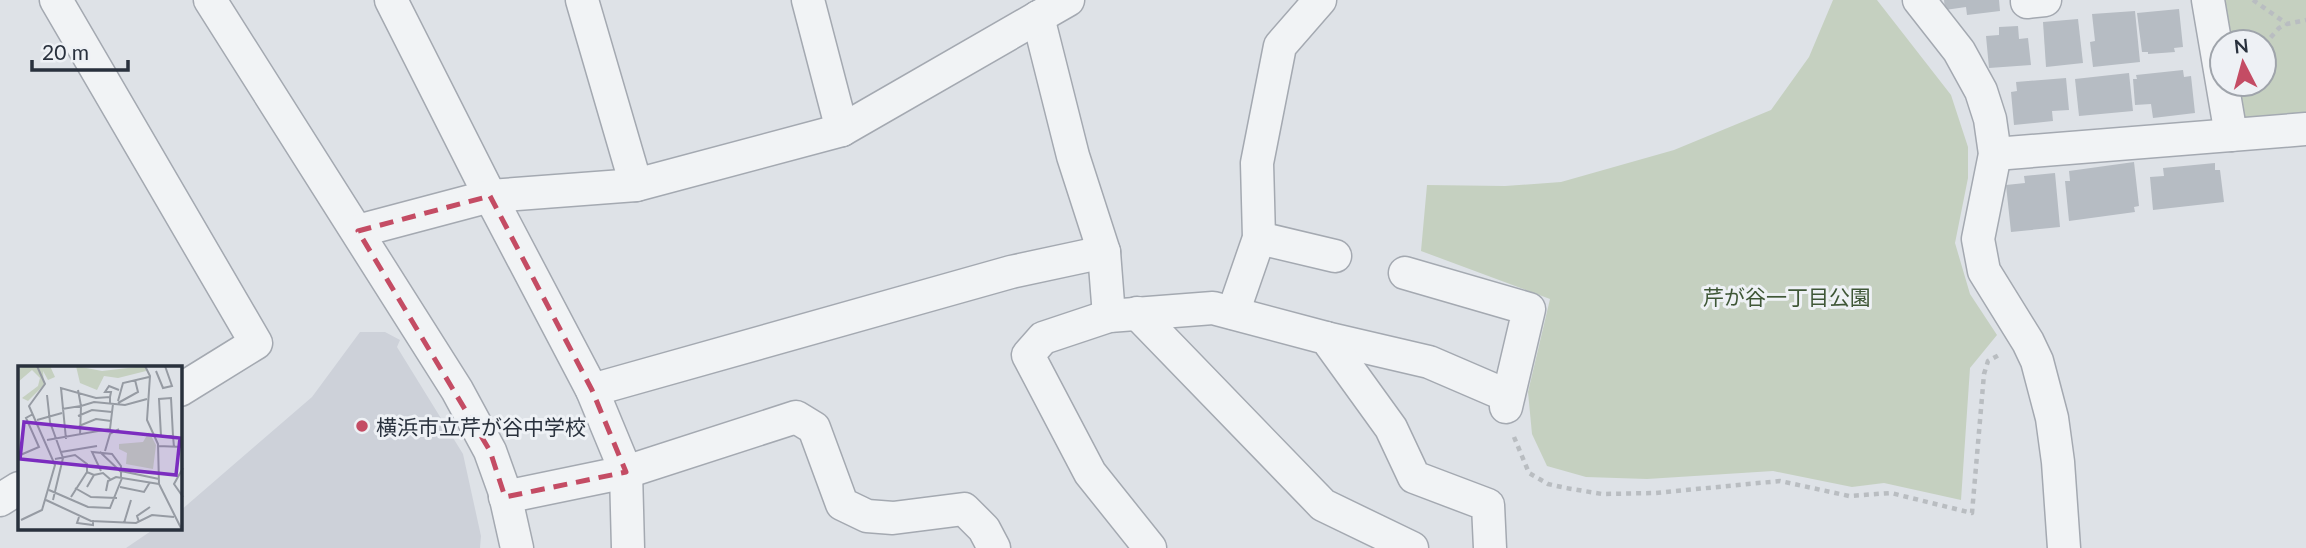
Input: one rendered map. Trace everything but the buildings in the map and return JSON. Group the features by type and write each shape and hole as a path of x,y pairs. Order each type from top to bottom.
{"street":[{"path":"56,0 256,343 182,389"},
{"path":"210,0 457,390 490,451 505,497 517,548"},
{"path":"391,0 592,390 626,472 628,548"},
{"path":"582,0 636,185"},
{"path":"808,0 842,130"},
{"path":"358,231 490,196 636,185 842,130 1068,0"},
{"path":"1233,313 1259,238 1257,163 1280,46 1320,0"},
{"path":"1919,0 1959,51 1981,91 1990,119 1996,153 1978,239 1983,271 2037,361 2052,418 2064,548"},
{"path":"2027,0 2045,0"},
{"path":"2208,0 2231,135"},
{"path":"1038,17 1073,156 1123,315 1322,505 1412,548"},
{"path":"1996,153 2306,129"},
{"path":"1259,238 1335,256"},
{"path":"592,390 1011,272 1104,252"},
{"path":"1150,548 1090,473 1028,355 1044,338 1123,315 1213,308 1429,362 1507,402 1528,309 1405,273"},
{"path":"1326,338 1391,428 1414,477 1488,505 1490,548"},
{"path":"505,497 626,472 796,417 814,428 842,504 867,516 893,518 964,509 984,529 993,548"},
{"path":"0,500 18,489"}],"path":[{"path":"2253,0 2287,24"},
{"path":"2278,29 2306,20"},
{"path":"1507,402 1517,448 1529,473 1548,484 1602,494 1655,493 1780,481 1849,496 1891,493 1972,513 1984,374 1988,361 2009,350"}],"highlighted area":[{"path":"490,196 592,390 626,472 505,497 490,451 358,231"}],"shaded area":[{"name":"横浜市立芹が谷中学校","path":"360,332 385,332 400,340 397,347 463,454 481,536 480,548 126,548 153,530 182,530 182,509 312,397"}],"green space":[{"name":"芹が谷一丁目公園","path":"1833,0 1877,0 1951,95 1968,147 1968,178 1955,243 1970,294 1997,335 1970,368 1961,500 1884,483 1852,487 1773,471 1647,479 1586,477 1547,466 1532,434 1528,392 1550,299 1421,251 1427,185 1505,186 1561,182 1674,150 1771,110 1809,57"},
{"path":"2224,0 2306,0 2306,112 2245,119 2241,98 2278,98 2278,28 2229,28"}],"place":[{"name":"横浜市立芹が谷中学校","path":"362,426"}]}
